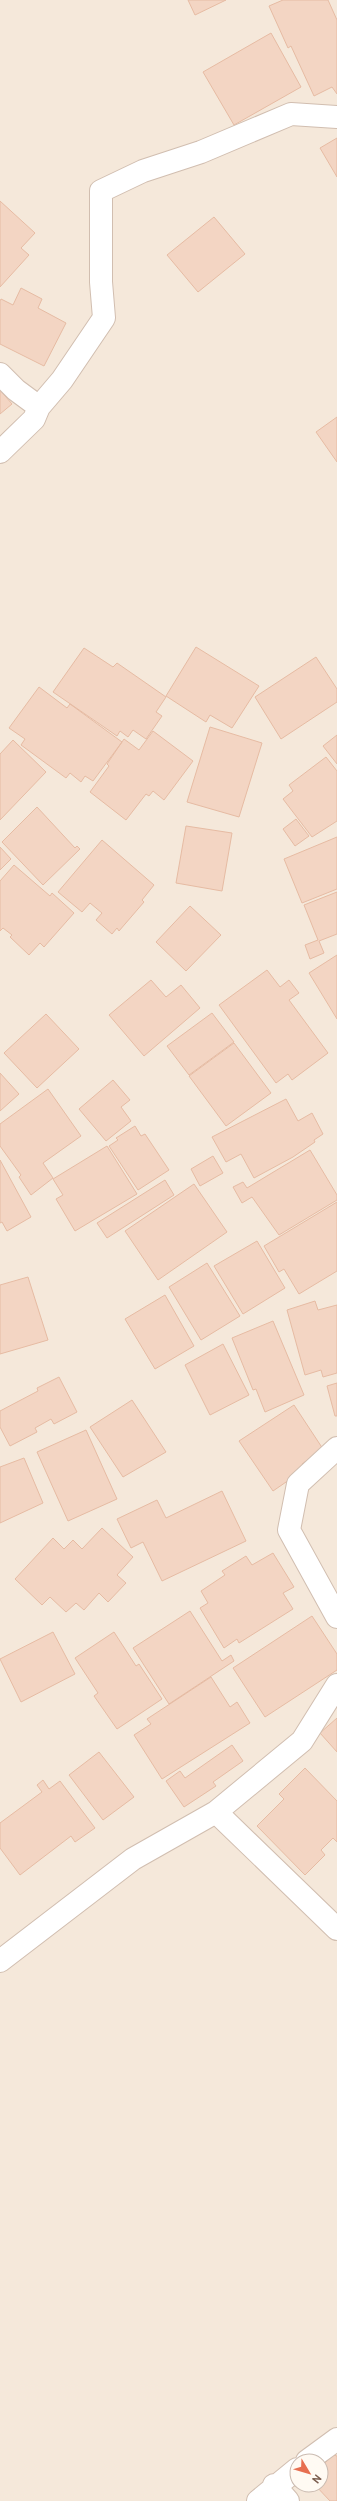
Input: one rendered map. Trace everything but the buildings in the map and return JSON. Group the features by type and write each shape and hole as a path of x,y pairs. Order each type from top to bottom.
{"street":[{"path":"0,452 34,419 39,407 62,380 104,318 101,282 101,190 143,171 201,152 291,114 337,117"},
{"path":"0,374 16,390 39,407"},
{"path":"337,1448 298,1484 289,1530 337,1616"},
{"path":"0,1961 133,1859 216,1812 302,1741 337,1685"},
{"path":"216,1812 337,1930"},
{"path":"318,2453 337,2439"},
{"path":"258,2501 281,2493 289,2480"}],"shaded area":[{"path":"0,0 337,0 337,2501 0,2501"}]}
